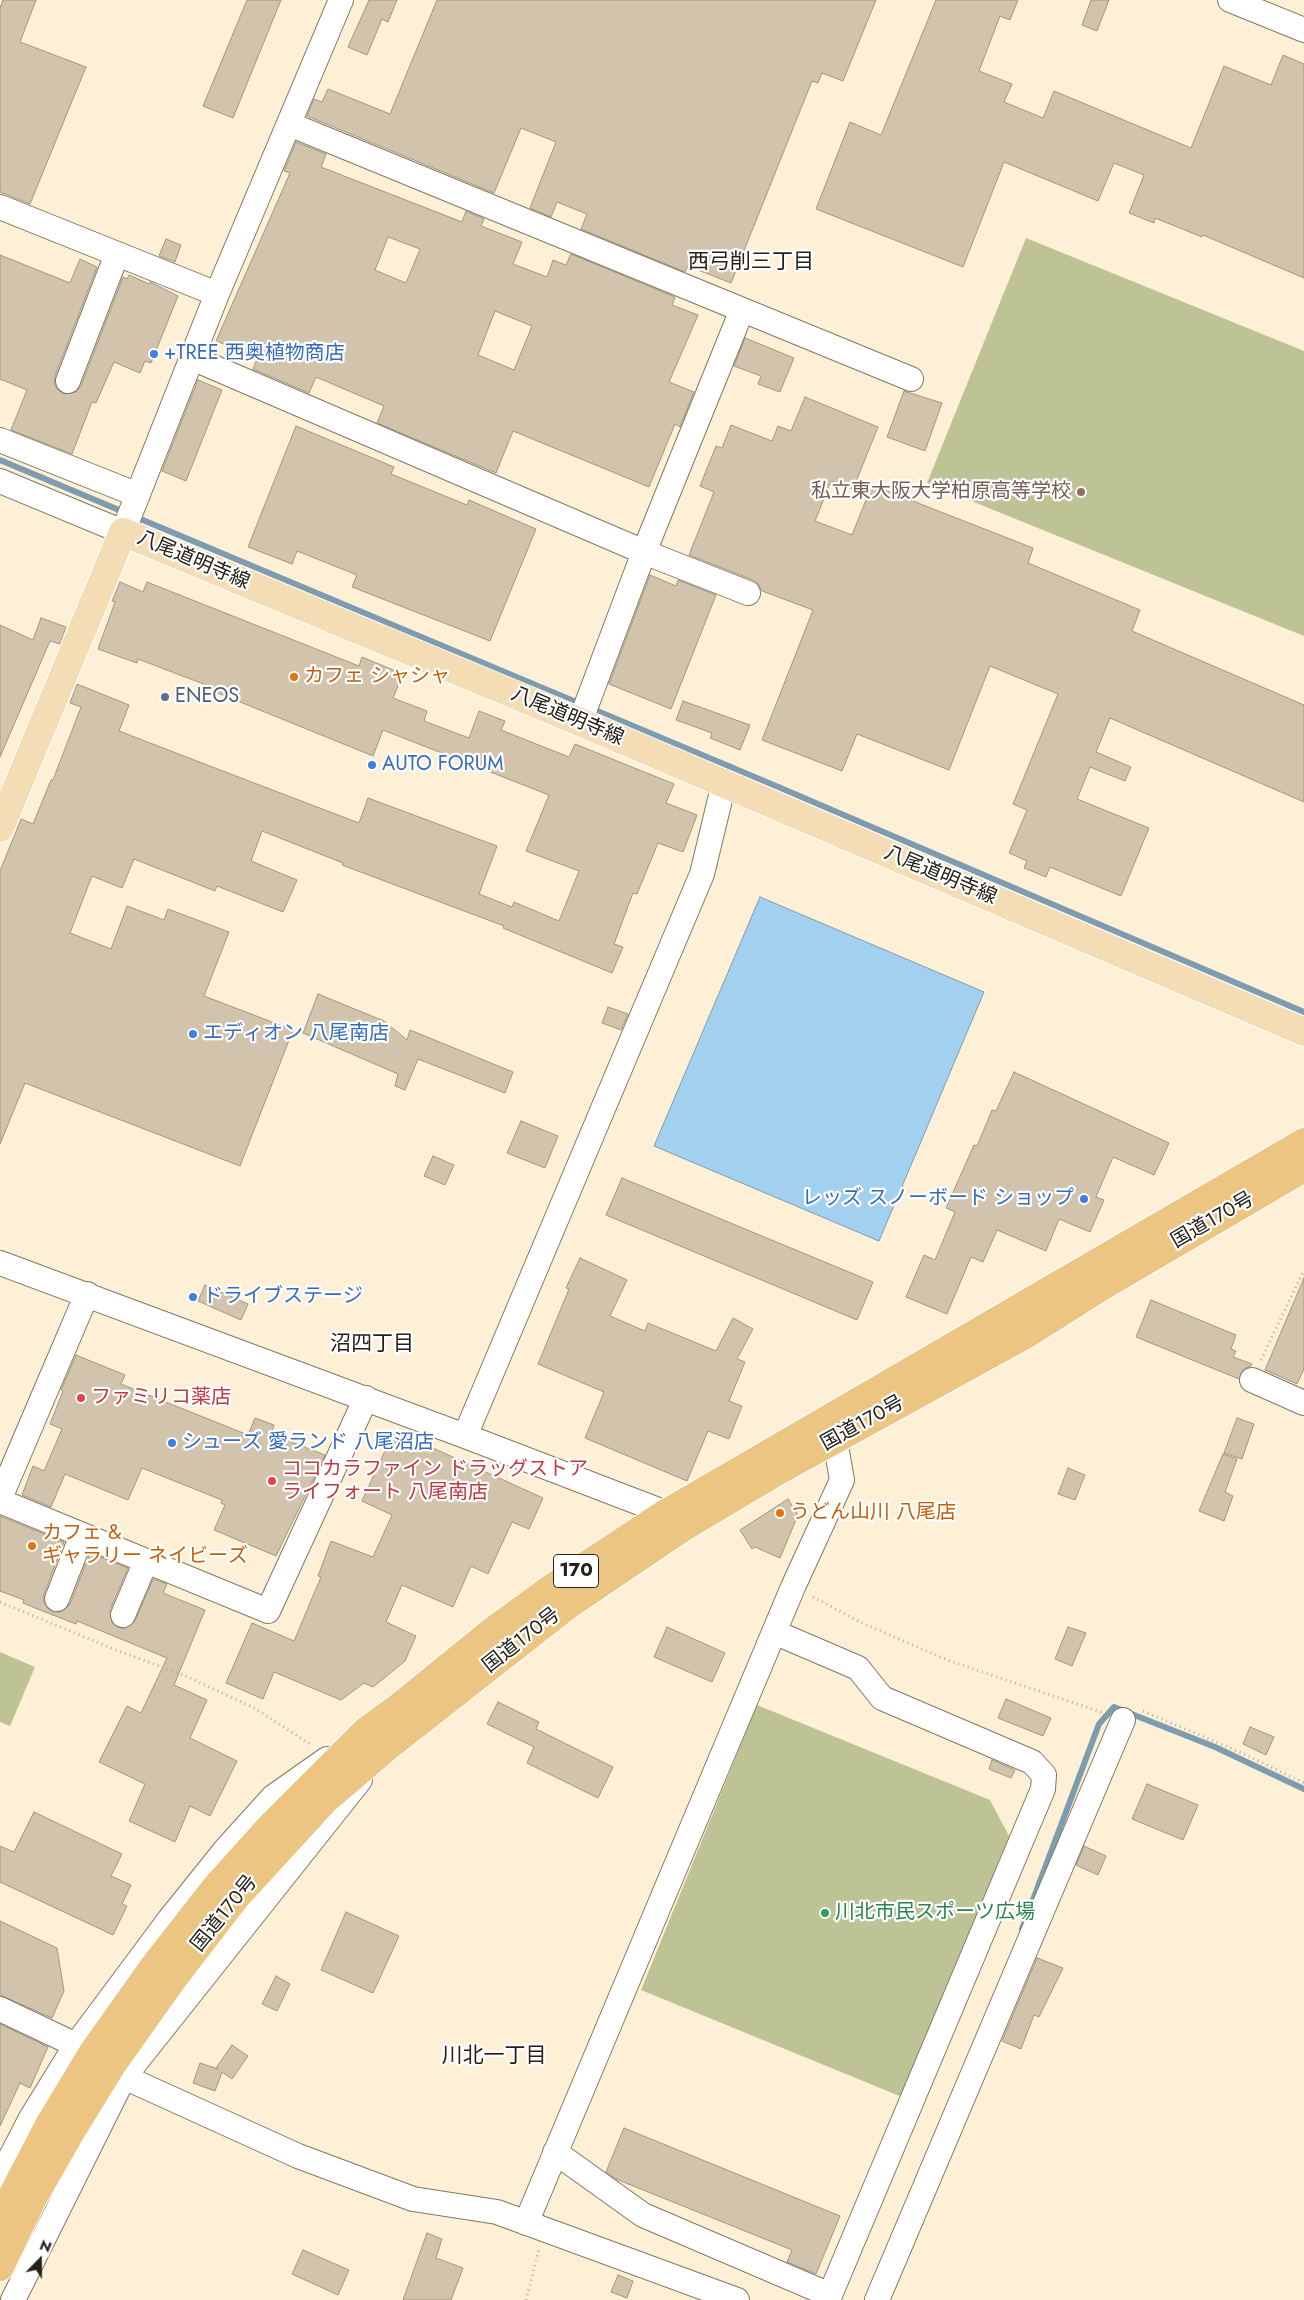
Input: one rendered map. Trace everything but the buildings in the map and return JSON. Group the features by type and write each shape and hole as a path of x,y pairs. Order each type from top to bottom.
{"highway":[{"name":"国道170号","path":"0,2220 49,2125 93,2052 154,1966 215,1888 257,1841 376,1739 400,1706 491,1632 550,1589 675,1520 1304,1142"},
{"name":"国道170号","path":"675,1520 835,1440 1027,1334 1103,1286 1304,1168"},
{"name":"国道170号","path":"0,2267 16,2189"}],"main road":[{"name":"八尾道明寺線","path":"0,828 123,532 584,710 724,783 1304,1032"}],"street":[{"path":"0,481 123,532 217,294 341,0"},
{"path":"1230,0 1304,30"},
{"path":"289,124 911,379"},
{"path":"0,207 217,294"},
{"path":"68,381 117,254"},
{"path":"584,710 644,552 742,310"},
{"path":"192,358 644,552 748,593"},
{"path":"0,440 138,495"},
{"path":"465,1436 702,874 724,783"},
{"path":"0,1263 366,1398 675,1520"},
{"path":"87,1294 0,1500 268,1611 366,1398"},
{"path":"1252,1380 1304,1402"},
{"path":"535,2226 555,2152 793,1587 842,1480 835,1440"},
{"path":"56,1599 82,1535"},
{"path":"123,1615 146,1561"},
{"path":"555,2152 643,2215 830,2295 1044,1789 1044,1775 1032,1762 882,1698 858,1668 774,1632"},
{"path":"877,2300 1131,1714"},
{"path":"16,2189 32,2118 76,2045 169,1920 226,1849 273,1797 376,1739"},
{"path":"13,2300 124,2077 376,1739"},
{"path":"0,2009 76,2045"},
{"path":"124,2077 298,2156 413,2200 497,2212 737,2300"}],"path":[{"path":"1252,1380 1304,1270"},
{"path":"793,1587 862,1623 950,1661 1093,1710"},
{"path":"0,1602 195,1680 254,1708 311,1744"},
{"path":"1131,1714 1244,1754 1304,1783"},
{"path":"526,2300 535,2226"}],"green space":[{"path":"1026,238 1304,351 1304,636 927,483"},
{"path":"0,1652 35,1667 10,1726 0,1722"},
{"name":"川北市民スポーツ広場","path":"757,1705 990,1800 1009,1836 902,2097 641,1990"}],"water":[{"path":"760,897 984,992 879,1241 654,1146"}],"waterway":[{"path":"0,460 776,786 1304,1012"},
{"path":"1022,1929 1099,1724 1114,1707 1215,1747 1304,1789"}],"place":[{"name":"+TREE 西奥植物商店","path":"154,354"},
{"name":"私立東大阪大学柏原高等学校","path":"1081,492"},
{"name":"カフェ シャシャ","path":"294,677"},
{"name":"ENEOS","path":"165,697"},
{"name":"AUTO FORUM","path":"372,765"},
{"name":"エディオン 八尾南店","path":"193,1034"},
{"name":"レッズ スノーボード ショップ","path":"1084,1199"},
{"name":"ドライブステージ","path":"193,1297"},
{"name":"ファミリコ薬店","path":"81,1398"},
{"name":"シューズ 愛ランド 八尾沼店","path":"172,1443"},
{"name":"ココカラファイン ドラッグストア ライフォート 八尾南店","path":"272,1481"},
{"name":"うどん山川 八尾店","path":"780,1513"},
{"name":"カフェ & ギャラリー ネイビーズ","path":"32,1546"},
{"name":"川北市民スポーツ広場","path":"825,1913"}],"district":[{"name":"西弓削三丁目","path":"751,263"},
{"name":"沼四丁目","path":"372,1345"},
{"name":"川北一丁目","path":"494,2057"}]}
